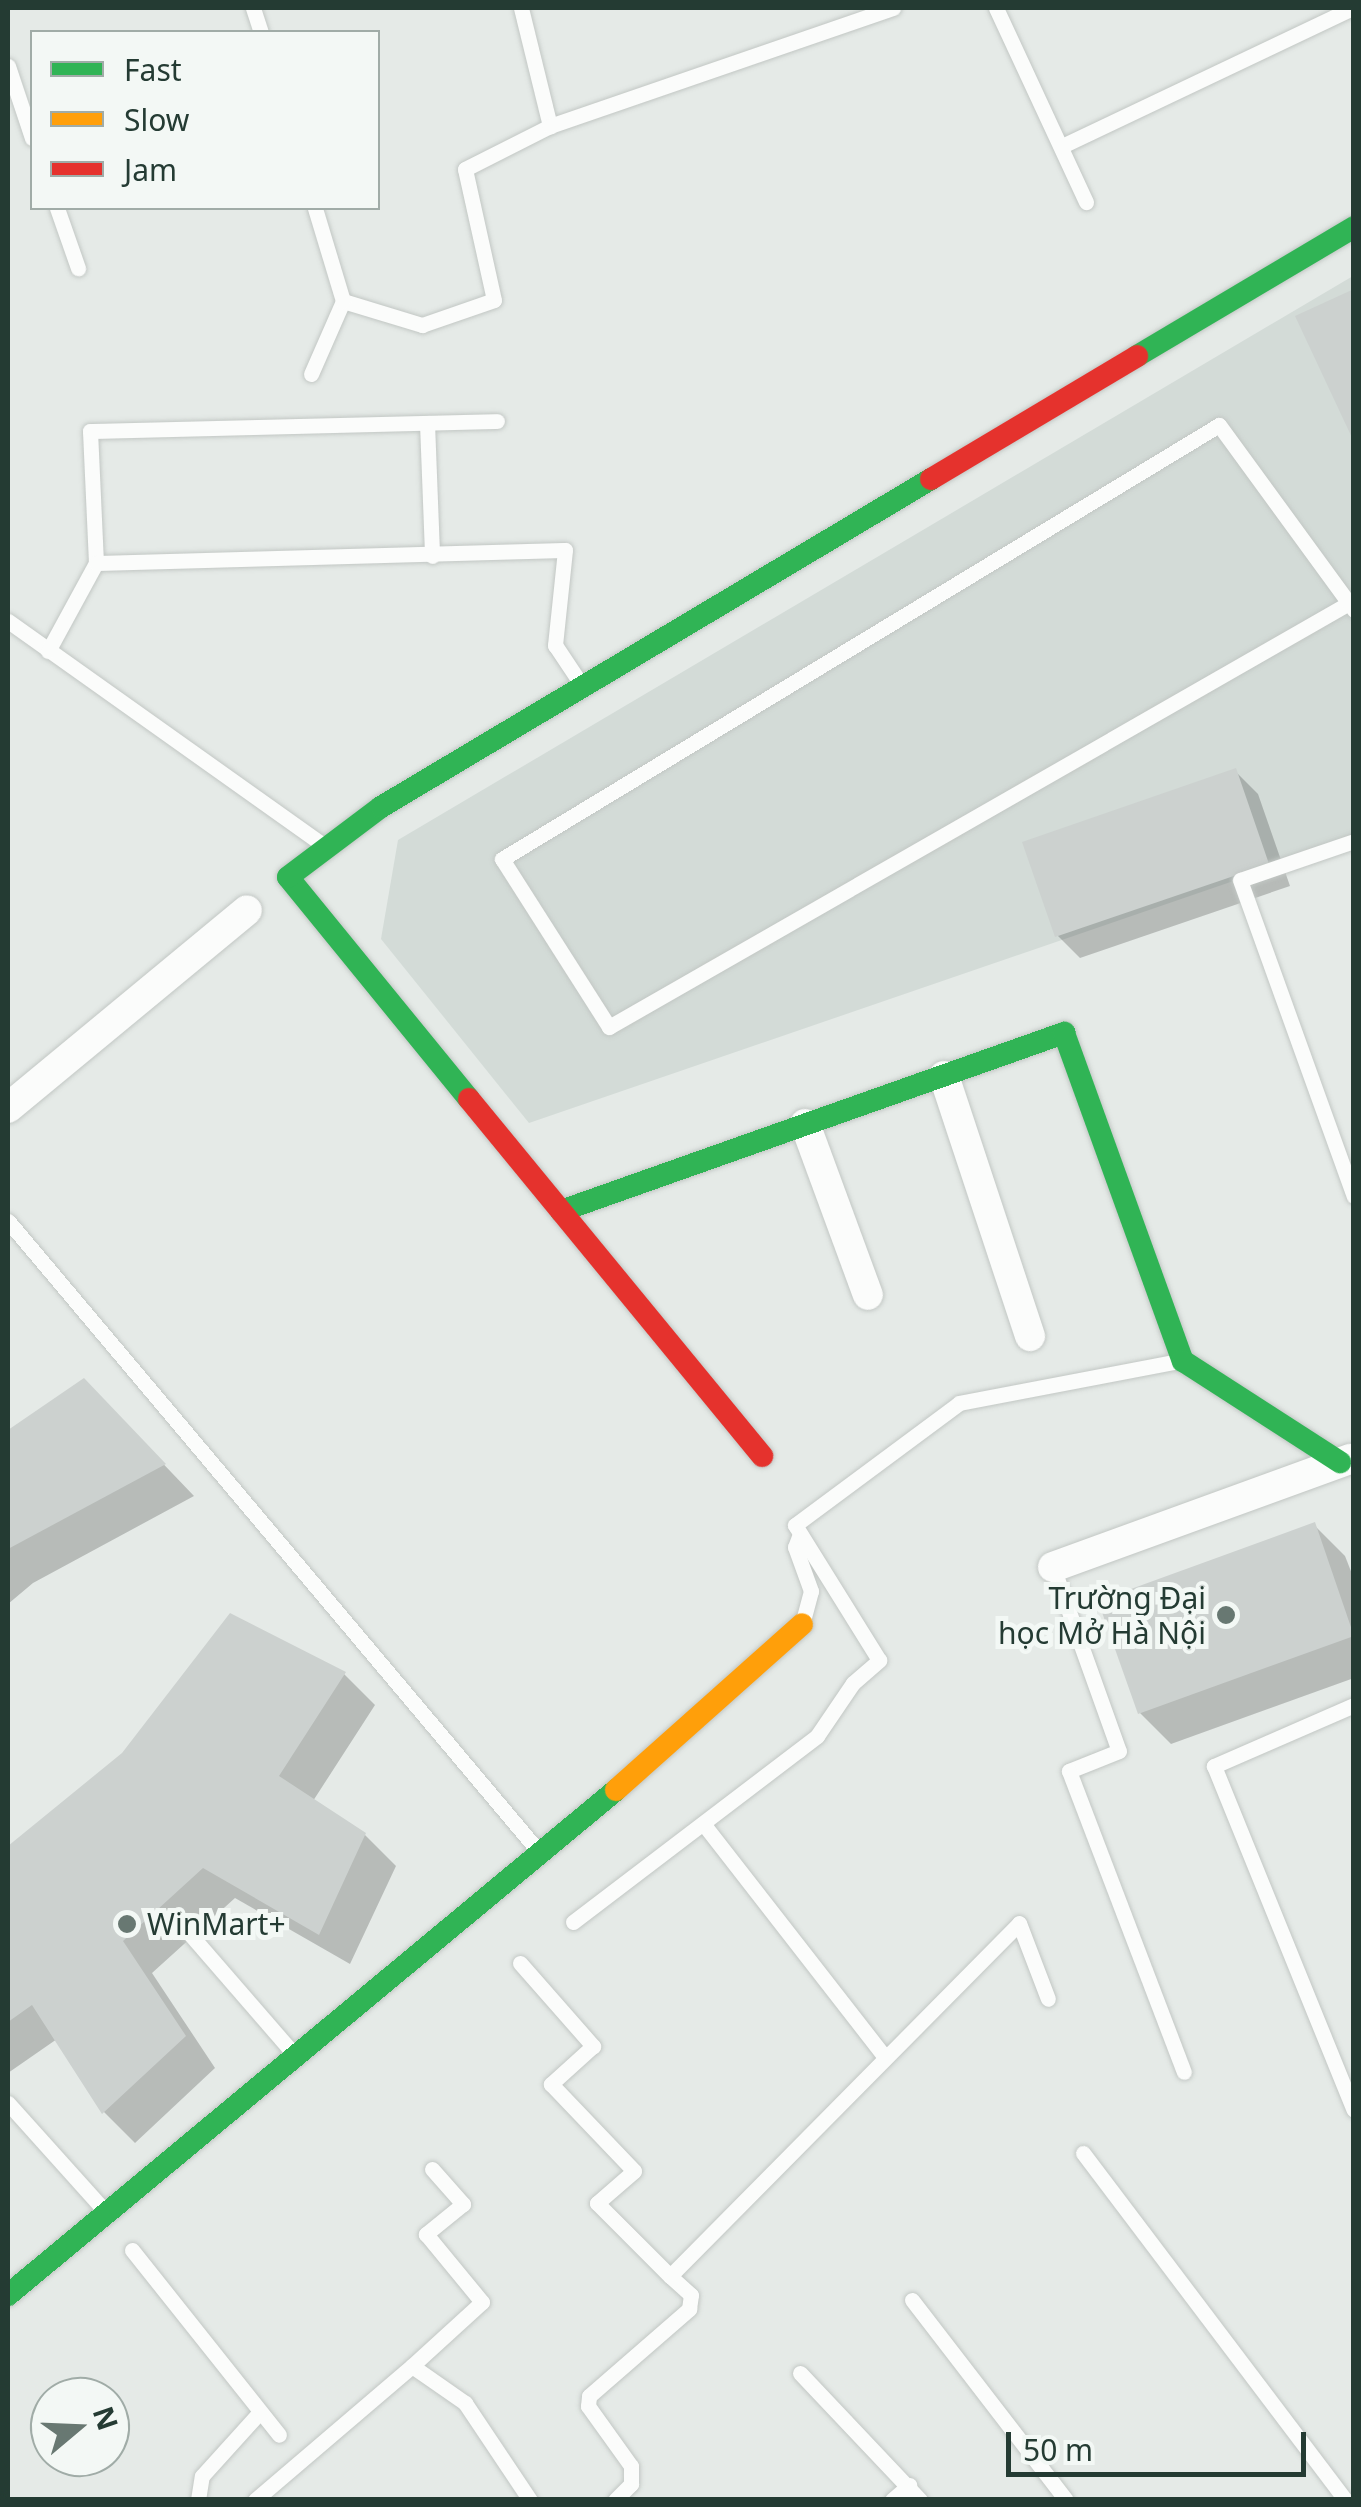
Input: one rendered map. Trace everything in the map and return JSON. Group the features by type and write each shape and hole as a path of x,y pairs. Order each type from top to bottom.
{"street":[{"path":"762,1456 288,877 326,846 583,687 1354,227"},
{"path":"8,1108 247,910"},
{"path":"561,1211 1064,1033 1184,1361 1347,1460"},
{"path":"944,1076 1030,1336"},
{"path":"806,1124 868,1295"},
{"path":"1052,1567 1347,1460"},
{"path":"8,2295 542,1856 802,1624"}],"lane":[{"path":"521,8 550,126"},
{"path":"343,302 422,325 494,300 465,169 550,126 893,8"},
{"path":"996,8 1086,202"},
{"path":"1062,146 1352,8"},
{"path":"8,66 30,132"},
{"path":"58,210 78,268"},
{"path":"311,374 343,302 316,210"},
{"path":"48,650 96,563 90,431 497,421"},
{"path":"427,423 432,556"},
{"path":"1220,424 1351,606 609,1027 502,859 1220,424"},
{"path":"96,563 565,550 555,646 583,687"},
{"path":"8,622 326,846"},
{"path":"1354,841 1240,880 1354,1196"},
{"path":"8,1221 542,1856"},
{"path":"573,1922 705,1826 818,1736 852,1683 879,1660 795,1525 959,1403 1184,1361"},
{"path":"800,1534 795,1547 811,1591 802,1624"},
{"path":"1052,1567 1119,1751 1069,1771 1184,2072"},
{"path":"1354,1705 1214,1766 1354,2110"},
{"path":"705,1826 884,2056"},
{"path":"670,2276 1019,1923 1048,1999"},
{"path":"183,1926 296,2057"},
{"path":"520,1963 592,2046 550,2084 634,2171 597,2203 691,2295 689,2309 589,2396 588,2406 632,2466 631,2484 615,2500"},
{"path":"8,2103 107,2214"},
{"path":"1083,2154 1345,2500"},
{"path":"254,2500 482,2302 426,2234 462,2204 432,2169"},
{"path":"132,2250 258,2414 279,2435"},
{"path":"912,2300 1066,2500"},
{"path":"412,2366 464,2403 530,2500"},
{"path":"800,2372 920,2500"},
{"path":"198,2500 202,2476 258,2414"},
{"path":"892,2500 909,2485"}],"shaded area":[{"path":"1353,276 1353,840 529,1123 381,939 398,840"}],"building":[{"path":"1354,289 1354,442 1295,316"},
{"path":"1236,768 1269,864 1055,937 1022,842"},
{"path":"84,1378 166,1464 8,1549 8,1430"},
{"name":"Trường Đại học Mở Hà Nội","path":"1315,1522 1354,1636 1138,1714 1098,1601"},
{"path":"230,1613 346,1672 279,1776 366,1833 319,1935 203,1868 123,1941 186,2036 102,2114 32,2005 8,2022 8,1846 122,1753"}],"traffic: fast":[{"path":"1137,356 1354,227"},
{"path":"469,1099 288,877 381,807 931,479"},
{"path":"561,1211 1064,1033 1183,1361 1340,1462"},
{"path":"8,2295 616,1790"}],"traffic: slow":[{"path":"616,1790 802,1624"}],"traffic: jam":[{"path":"931,479 1137,356"},
{"path":"469,1099 762,1456"}],"place":[{"name":"Trường Đại học Mở Hà Nội","path":"1226,1615"},
{"name":"WinMart+","path":"127,1924"}]}
